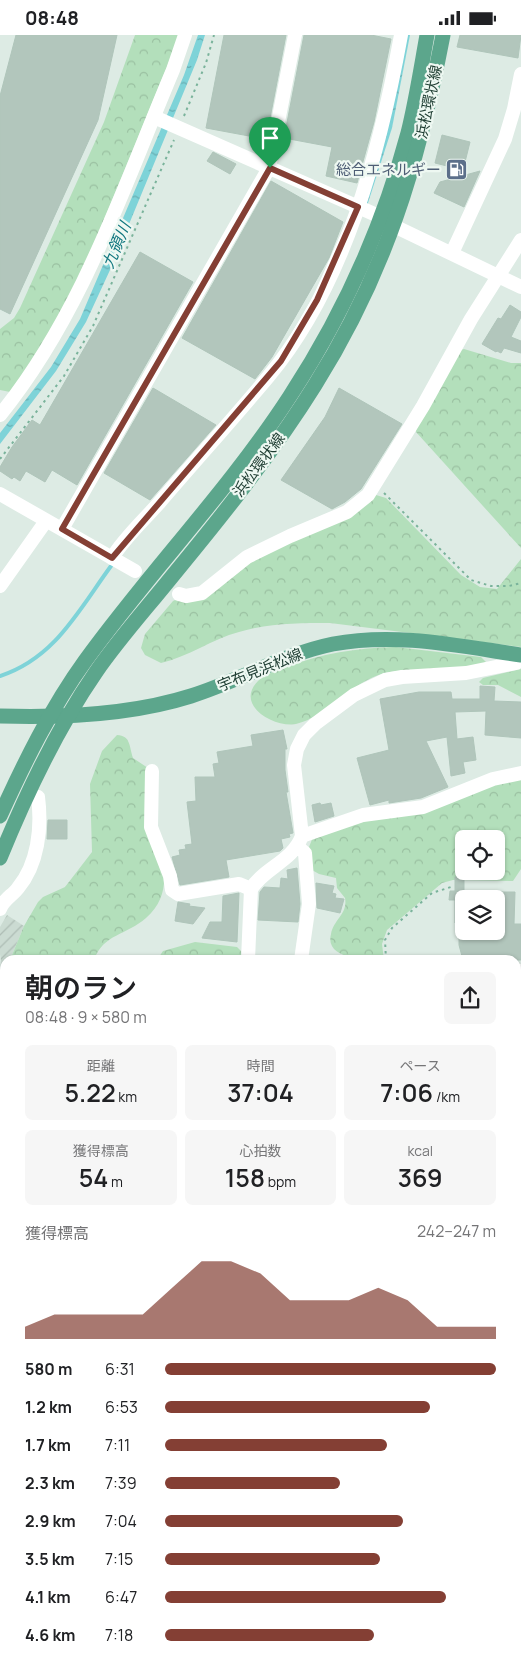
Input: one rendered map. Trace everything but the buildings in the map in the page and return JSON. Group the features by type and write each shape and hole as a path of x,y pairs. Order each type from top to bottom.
{"main road":[{"name":"浜松環状線","path":"0,815 51,716 88,657 260,439 289,398 340,311 367,211 408,132 427,35"},
{"name":"浜松環状線","path":"0,858 35,779 70,715 109,655 193,551 302,406 353,318 394,226 422,136 443,35"},
{"name":"宇布見浜松線","path":"0,716 51,716 118,712 166,703 213,689 303,653 333,644 365,640 428,642 519,655"}],"street":[{"path":"0,415 41,360 69,313 156,118 185,35"},
{"path":"62,529 270,168 295,35"},
{"path":"112,558 286,355 367,211 401,35"},
{"path":"452,253 505,139 514,109 521,74"},
{"path":"156,118 367,211"},
{"path":"394,226 521,287"},
{"path":"179,594 186,596 202,593 236,565 253,554 290,535 347,512 368,495 498,275 521,240"},
{"path":"0,494 135,571"},
{"path":"0,586 46,521"},
{"path":"303,955 309,891 305,853 300,841 294,765 297,749 304,735 315,724 354,695 385,680 490,669 516,663 519,655"},
{"path":"152,771 151,827 170,876 172,889 178,894 239,884 251,889"},
{"path":"248,955 251,889 257,879 291,855 300,841 363,815 423,807 493,779 521,773"},
{"path":"0,906 18,889 33,864 38,835 38,797"}],"path":[{"path":"0,459 64,376 93,326 206,63 214,35"},
{"path":"376,484 471,580 491,586 509,586 521,583"},
{"path":"386,955 385,940 392,928 429,896 451,887"}],"shaded area":[{"path":"7,915 24,926 12,955 0,955 0,927"}],"green space":[{"path":"135,35 180,35 87,261 51,334 10,392 0,390 0,329 14,318 20,308 104,122"},
{"path":"464,349 511,363 521,363 521,548 416,432 416,428 460,350"},
{"path":"376,495 386,498 461,575 480,587 497,589 521,559 521,647 330,623 307,623 273,625 239,632 181,657 161,663 145,655 141,648 145,634 173,601 239,569"},
{"path":"396,647 481,657 486,662 466,668 396,671 372,677 318,714 296,724 277,722 260,713 254,706 251,698 252,690 258,681 271,673 326,655 353,650"},
{"path":"521,669 521,697 498,685 483,685 479,682 483,678"},
{"path":"117,735 125,737 133,758 148,768 148,810 163,867 162,893 156,906 146,918 139,924 109,940 96,955 12,955 24,926 38,902 43,897 65,887 92,852 90,784 102,751"},
{"path":"521,777 521,869 513,881 453,880 442,883 387,930 382,944 383,955 344,955 334,949 331,943 331,934 343,912 345,898 337,888 336,878 319,874 312,870 309,847 313,837 494,782"},
{"path":"195,942 237,947 241,951 241,955 160,955 163,951"}],"water":[{"name":"九領川","path":"198,35 205,35 197,60 110,270 86,322 56,371 0,444 0,433 51,367 80,319 184,75"},
{"path":"405,35 410,35 392,128 367,206 363,204"}],"waterway":[{"path":"0,676 36,658 51,645 76,616 111,566"}],"place":[{"name":"総合エネルギー","path":"457,170"}],"route":[{"path":"270,168 358,207 348,233 317,300 294,343 281,361 112,558 62,529 270,168"}]}
